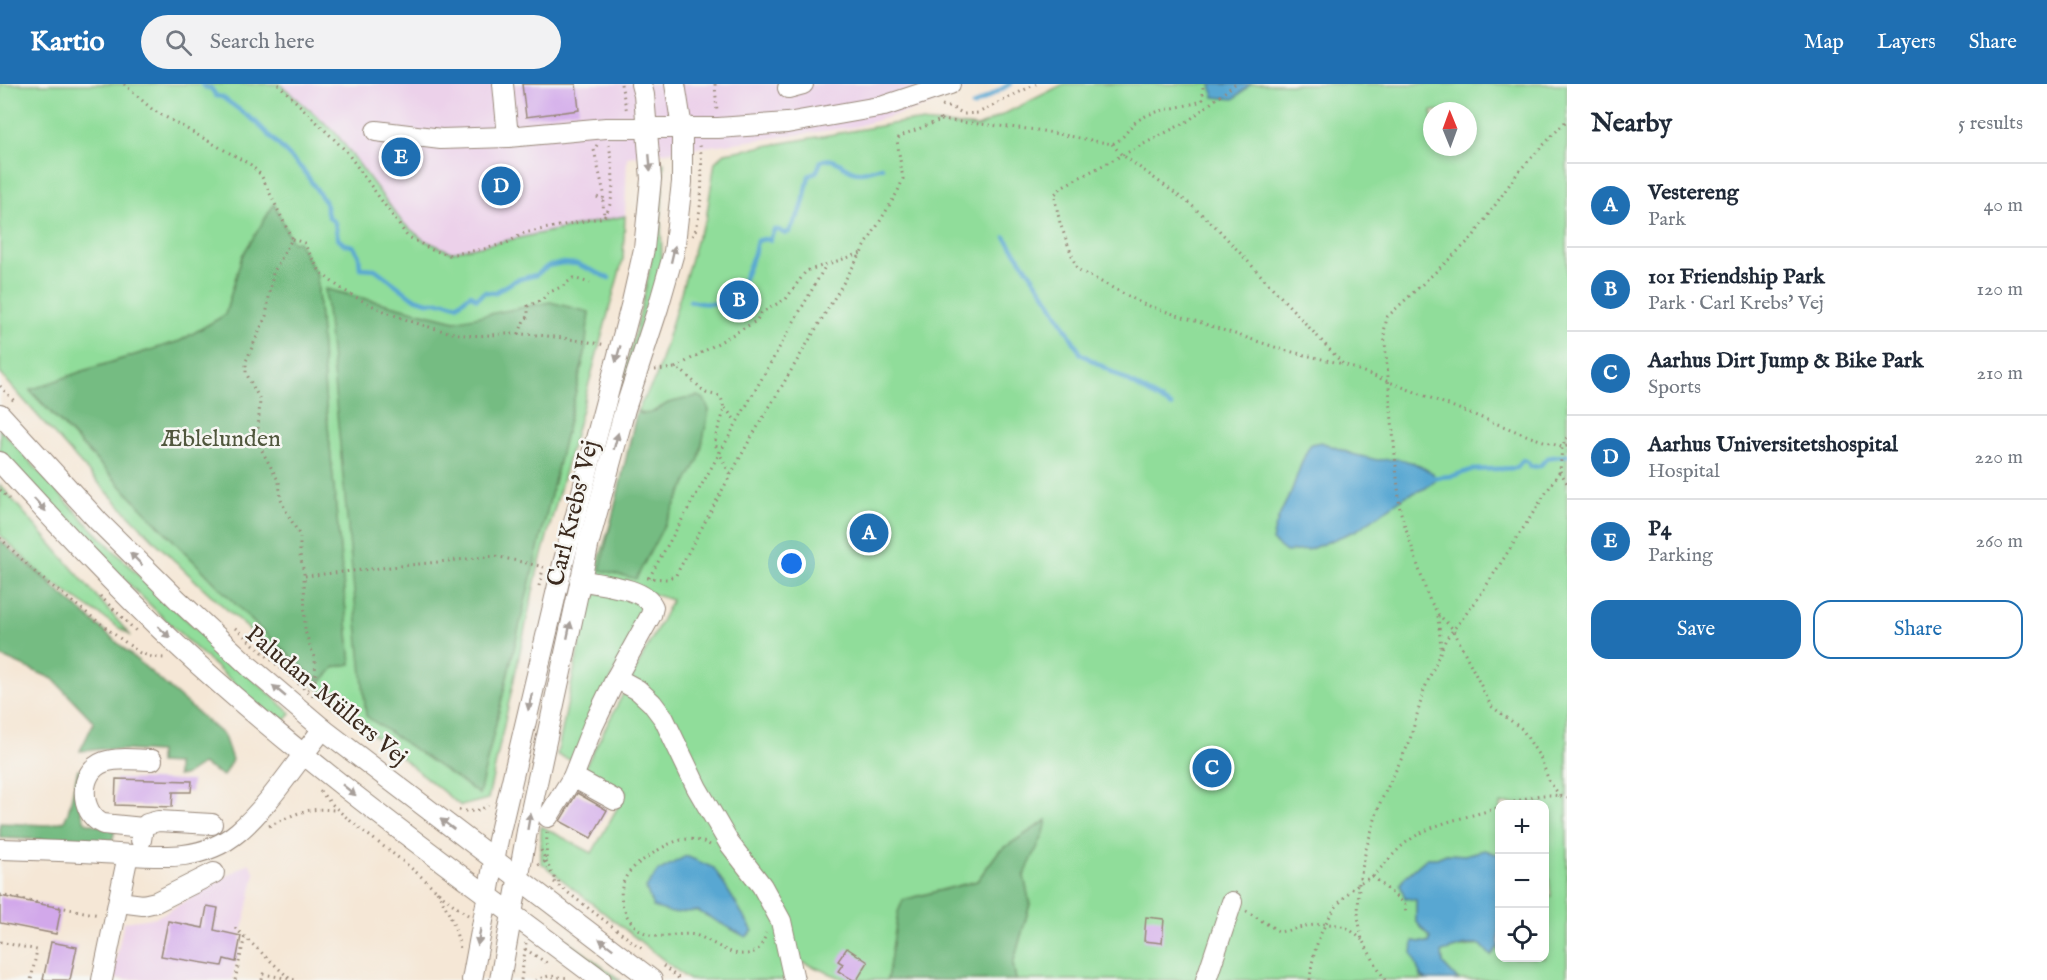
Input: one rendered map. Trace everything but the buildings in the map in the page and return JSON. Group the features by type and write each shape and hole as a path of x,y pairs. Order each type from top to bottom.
{"street":[{"path":"503,84 508,137"},
{"name":"Carl Krebs' Vej","path":"472,980 494,859 563,564 644,249 651,179 641,84"},
{"name":"Carl Krebs' Vej","path":"500,980 529,820 580,580 625,409 674,252 682,182 682,128 675,84"},
{"path":"376,131 441,139 508,137 618,128 718,128 787,123 839,116 884,106 950,84"},
{"name":"Paludan-Müllers Vej","path":"0,414 99,522 251,668 323,729 652,980"},
{"path":"0,462 107,577 178,646 371,808 601,980"},
{"path":"548,818 573,777 593,726 653,608 642,585 580,580"},
{"path":"616,678 638,690 664,719 697,788 729,843 762,886 781,921 794,980"},
{"path":"0,849 170,858 210,848 228,839 250,820 323,729"},
{"path":"143,828 104,824 98,821 90,814 85,803 84,792 97,765 118,759 153,760"},
{"path":"573,777 615,800"},
{"path":"102,980 117,910 143,828 158,820 212,824"},
{"path":"117,910 156,902 213,873"},
{"path":"1206,980 1232,902"}],"path":[{"path":"124,84 153,110 251,165 261,175 292,239 304,243 320,270 336,284 366,302 430,327 466,335 519,334 610,346"},
{"path":"278,84 346,151 407,236 432,250 449,255 507,243 524,233 604,217 609,210 613,183 609,144 616,147 618,128"},
{"path":"715,84 718,128"},
{"path":"955,109 964,114 978,113 1036,84"},
{"path":"642,585 667,579 676,574 788,375 902,185 897,140 900,136 940,119 1037,130 1112,144 1119,141 1142,117 1201,101 1203,84"},
{"path":"1235,84 1188,121 1063,186 1054,195 1060,224 1077,269 1143,304 1284,350 1343,364 1561,449 1567,446"},
{"path":"1560,796 1549,782 1541,759 1522,729 1491,706 1453,629 1438,614 1428,597 1400,510 1384,332 1386,316 1472,238 1519,171 1567,120"},
{"path":"1112,144 1121,154 1190,204 1217,228 1343,364"},
{"path":"594,150 604,193 604,217"},
{"path":"597,197 603,201"},
{"path":"292,239 273,273 266,316 246,361 246,373 260,400 258,430 261,447 279,482 281,500 300,536 300,555 304,576 305,631 315,660 316,679 307,691"},
{"path":"651,370 675,368 756,321 762,312 786,299 806,271 862,253"},
{"path":"642,585 826,265"},
{"path":"519,334 524,320 528,317 528,306 542,300 548,293 573,278 590,284"},
{"path":"675,368 682,371 706,393 720,396 724,416 715,439 719,454 730,475"},
{"path":"0,386 20,409"},
{"path":"724,407 737,422"},
{"path":"1362,940 1358,916 1359,883 1366,849 1380,803 1409,743 1424,690 1453,629 1477,600 1559,472 1561,449 1567,437"},
{"path":"1559,472 1567,483"},
{"path":"0,538 39,576 132,647 146,655 164,658"},
{"path":"304,576 495,556 544,567"},
{"path":"1438,614 1441,651"},
{"path":"227,620 311,695"},
{"path":"315,785 336,811 411,867 455,908 482,923"},
{"path":"1521,800 1544,794 1567,798"},
{"path":"459,810 469,812 482,810 489,804"},
{"path":"267,826 298,812 316,808 336,811"},
{"path":"1310,980 1323,925 1339,903 1359,883 1372,876 1388,858 1414,837 1432,827 1495,808"},
{"path":"546,861 548,818"},
{"path":"729,843 721,857 709,844 681,838 667,844 635,866 626,877 622,891 622,905 626,917 636,928 650,935 696,936 736,953 756,952 764,942 766,933"},
{"path":"539,844 546,861 565,890"},
{"path":"538,865 546,861"},
{"path":"1372,876 1405,905 1406,914"},
{"path":"434,887 447,909 457,934 462,956"},
{"path":"0,895 117,910"},
{"path":"1232,902 1280,932 1323,925 1348,928 1362,940 1385,980"},
{"path":"235,928 290,979"},
{"path":"235,980 245,936"},
{"path":"508,939 553,967"},
{"path":"0,942 37,950 31,980"},
{"path":"561,972 570,979"},
{"path":"262,980 263,974 297,980"},
{"path":"535,980 549,976 570,979"}],"shaded area":[{"path":"281,84 975,84 927,106 854,127 627,157 625,216 451,252 423,240 402,222 335,132"},
{"path":"249,863 255,873 232,980 112,979 124,922 154,918 167,912"}],"green space":[{"path":"0,84 280,84 335,132 402,222 424,240 451,252 625,216 623,259 537,573 488,799 461,806 264,642 200,585 122,508 0,373","holes":["274,205 292,242 298,242 317,276 325,395 351,664 335,667 322,680 317,680 259,628 30,391 83,371 180,341 225,315 242,256","326,289 585,353 479,794"]},
{"path":"1064,84 1567,84 1567,980 1458,980 1443,964 1442,952 1470,946 1495,946 1495,962 1549,962 1549,896 1551,896 1549,800 1495,800 1495,854 1485,850 1465,855 1446,854 1437,858 1427,858 1400,884 1416,900 1416,921 1430,938 1429,943 1413,941 1416,962 1426,980 1016,980 1013,964 1030,904 999,851 977,881 903,900 887,980 846,980 797,960 787,980 689,980 541,863 541,826 592,853 626,792 582,773 672,600 594,576 645,414 637,411 656,377 697,238 706,219 715,162 725,153 909,121 978,127"},
{"path":"664,162 661,222 662,265 566,610 576,541 645,291 653,245 661,163"},
{"name":"Æblelunden","path":"274,204 292,242 298,241 317,276 325,395 351,664 335,667 323,680 317,680 259,628 30,390 180,341 225,315 242,256"},
{"path":"325,289 455,321 550,302 589,312 585,353 479,794 366,716"},
{"path":"697,396 704,399 709,410 699,459 636,579 600,570 637,411 642,414 651,413 668,403"},
{"path":"0,429 80,516 151,588 291,713 282,725 172,626 34,487 0,451"},
{"path":"0,485 131,636 44,577 0,535"},
{"path":"0,540 224,736 232,760 223,776 202,764 184,776 177,776 177,764 159,763 159,752 104,749 80,751 94,722 53,679 0,656"},
{"path":"607,592 640,602 642,611 574,761 557,755 588,603 596,594"},
{"path":"86,768 81,811 85,822 115,830 112,842 0,838 0,823 47,825 64,821 78,769"},
{"path":"1047,820 1044,833 1024,876 1030,904 1013,964 1016,980 887,980 898,912 903,900 977,881 999,851"},
{"path":"547,925 620,980 615,980 546,927"}],"water":[{"path":"1211,84 1251,84 1234,99 1214,97"},
{"path":"1321,442 1352,454 1377,460 1399,459 1414,463 1433,473 1435,480 1426,488 1406,496 1357,530 1308,550 1286,552 1272,541 1275,528 1311,444"},
{"path":"1485,850 1495,854 1495,951 1491,956 1481,945 1466,945 1442,952 1443,964 1458,980 1426,980 1421,977 1412,953 1413,941 1429,943 1430,938 1416,921 1416,900 1405,898 1400,884 1427,858 1437,858 1446,854 1465,855"},
{"path":"686,856 714,868 753,931 746,937 698,911 672,913 653,907 646,888 658,871"}],"waterway":[{"path":"202,84 206,88 211,88 216,96 222,97 256,122 304,171 325,202 328,216 335,223 338,239 344,244 353,246 359,256 360,268 375,269 412,297 427,302 447,302 457,305 471,294 477,299 484,292 494,293 516,280 536,275 548,266 562,263 577,264 609,278"},
{"path":"973,106 1010,84"},
{"path":"690,301 713,304 736,298 757,241 770,240 774,230 785,234 790,231 801,210 809,176 817,171 821,161 836,161 857,172 882,167"},
{"path":"1005,237 1051,303 1081,354 1171,406"},
{"path":"1428,478 1452,476 1472,470 1516,468 1523,460 1528,462 1530,467 1540,466 1547,458 1567,455"}],"place":[{"name":"P4","path":"401,157"},
{"name":"Aarhus Universitetshospital","path":"501,186"},
{"name":"101 Friendship Park","path":"739,300"},
{"name":"Vestereng","path":"869,533"},
{"name":"Aarhus Dirt Jump & Bike Park","path":"1212,768"}]}
